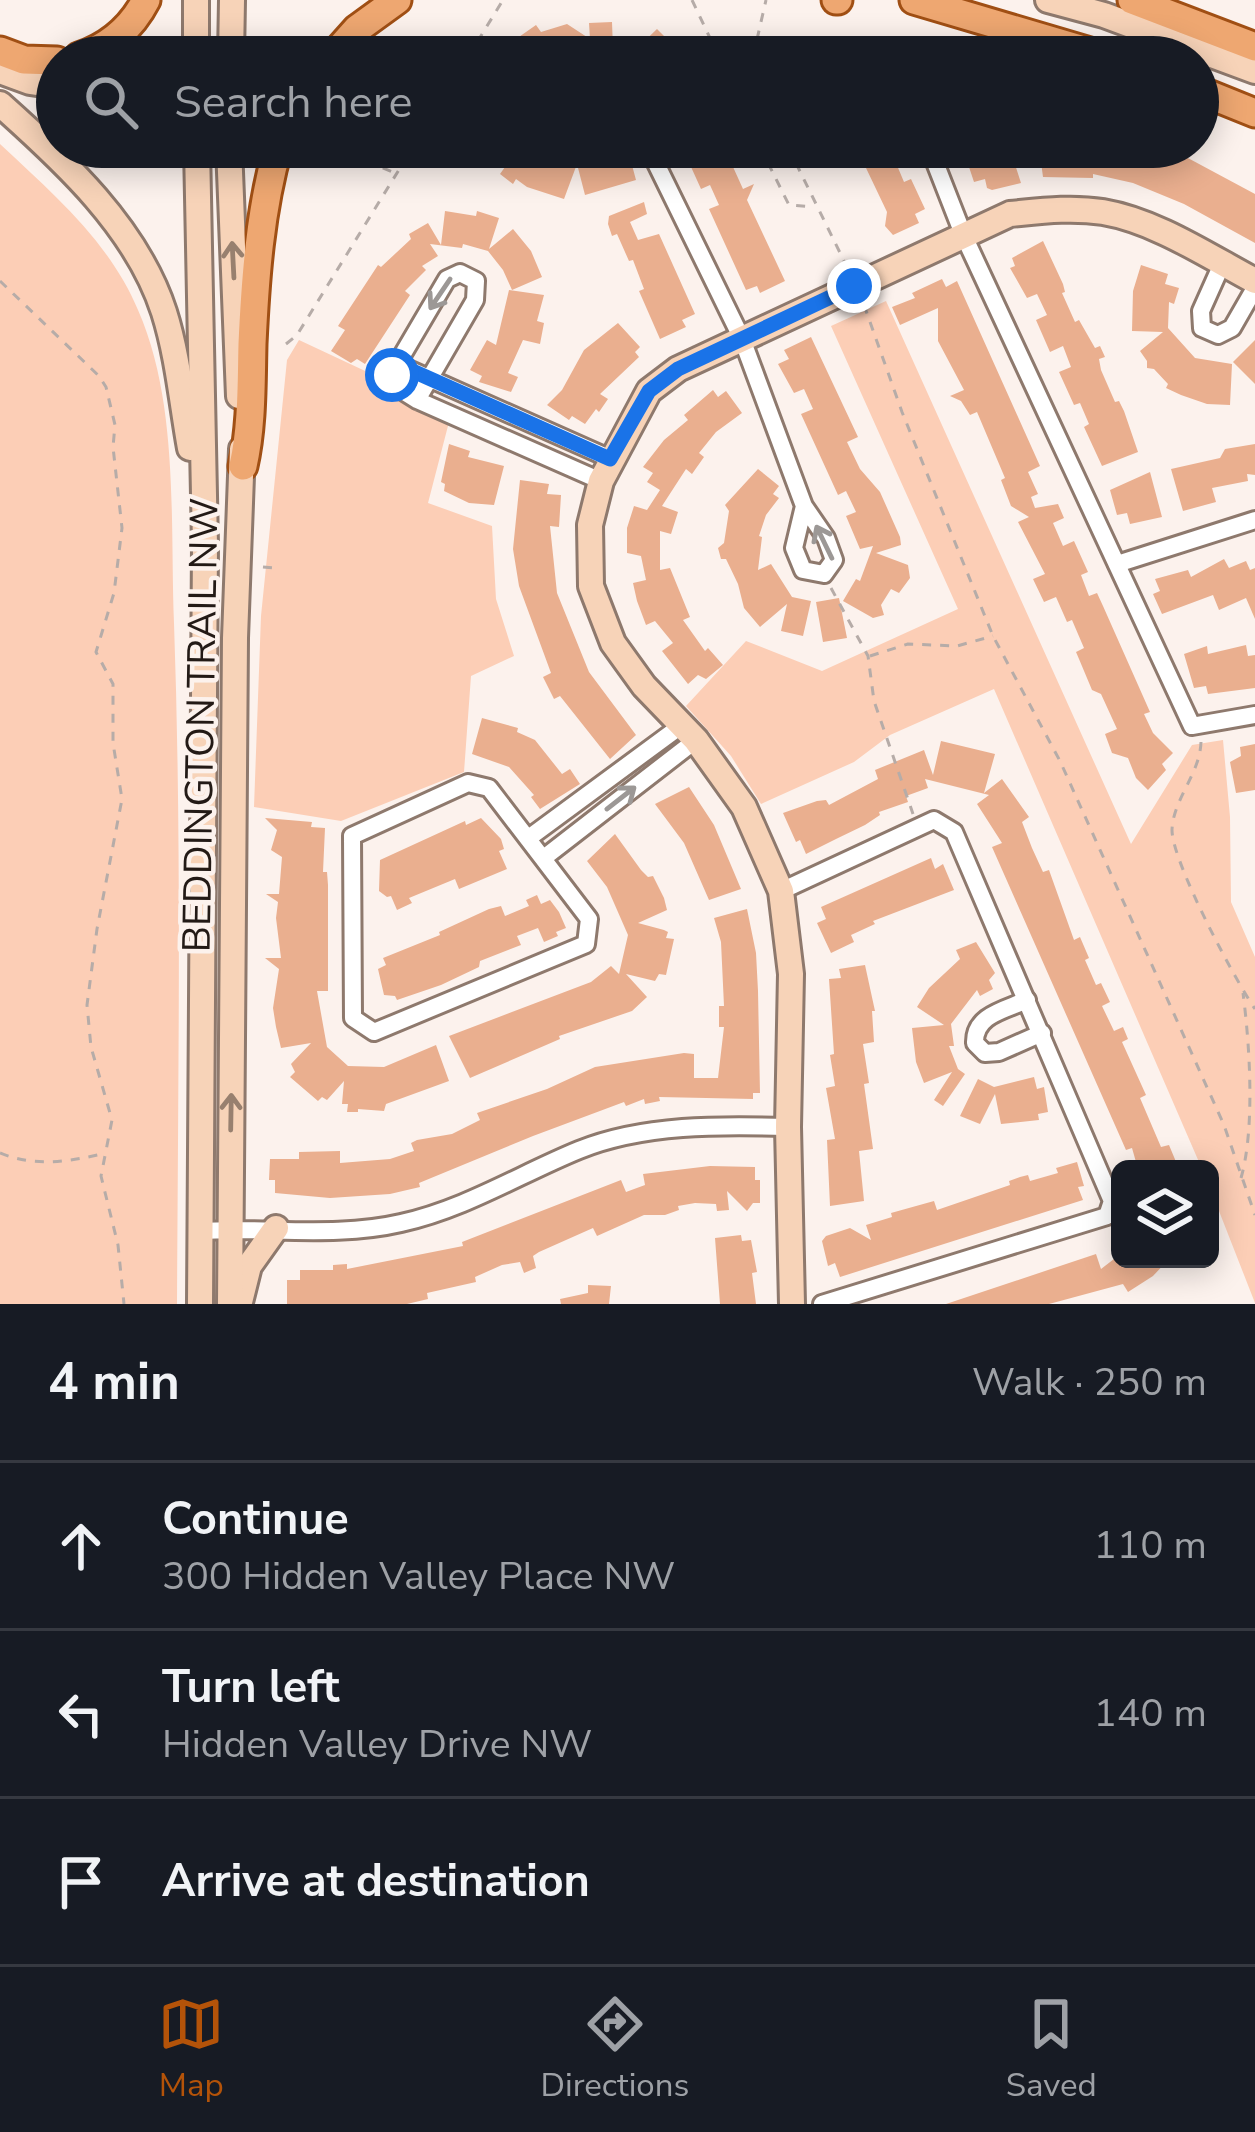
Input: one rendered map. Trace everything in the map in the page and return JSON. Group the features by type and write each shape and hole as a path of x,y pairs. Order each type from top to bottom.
{"main road":[{"path":"119,36 146,0"},
{"path":"196,0 196,36"},
{"path":"231,36 232,0"},
{"path":"351,36 397,0"},
{"path":"914,0 1036,36"},
{"path":"1048,0 1161,36"},
{"path":"1132,0 1255,47"},
{"path":"0,51 36,61"},
{"path":"1219,58 1255,71"},
{"path":"0,71 36,83"},
{"path":"1219,98 1255,112"},
{"path":"0,104 36,140"},
{"path":"64,168 134,249 164,311 203,522"},
{"name":"BEDDINGTON TRAIL NW","path":"196,168 203,522 200,1304"},
{"name":"BEDDINGTON TRAIL NW","path":"230,168 242,466 230,1304"},
{"path":"242,466 248,442 254,296 273,168"},
{"path":"792,1304 791,974 782,891 743,807 689,732 644,686 613,643 591,586 590,525 606,470 649,391 678,369 1010,214 1062,208 1106,213 1150,227 1255,285"},
{"path":"240,1304 249,1266 276,1228"}],"street":[{"path":"658,168 742,339 804,506 826,538 834,560 824,574 803,570 794,548 804,506"},
{"path":"937,168 963,234 1192,725 1255,715"},
{"path":"1222,264 1201,310 1202,328 1218,335 1232,328 1255,285"},
{"path":"417,400 475,300 476,281 460,273 447,279 397,364 394,385 417,400 606,470"},
{"path":"397,364 606,470"},
{"path":"1117,564 1255,520"},
{"path":"530,838 689,732"},
{"path":"545,857 689,732"},
{"path":"468,783 489,788 545,857 589,920 586,944 374,1032 353,1018 352,836 468,783"},
{"path":"782,891 934,820 954,832 1112,1202 1107,1216 822,1304"},
{"path":"1027,1000 981,1021 975,1043 985,1053 998,1052 1042,1033"},
{"path":"200,1231 396,1225 468,1202 584,1148 697,1124 788,1127"}],"path":[{"path":"481,36 502,0"},
{"path":"692,0 708,36"},
{"path":"758,36 766,0"},
{"path":"381,168 397,175"},
{"path":"286,344 298,335 401,168"},
{"path":"770,168 789,205 816,207"},
{"path":"797,168 854,286 993,636 1060,761 1224,1125 1255,1215"},
{"path":"0,281 99,376 115,425 122,528 119,568 96,652 113,684 113,743 122,799 87,1005 91,1047 112,1120 104,1154 103,1195 118,1246 124,1304"},
{"path":"262,567 274,568"},
{"path":"824,574 868,656 874,701 918,827"},
{"path":"868,656 908,644 957,646 993,636"},
{"path":"1192,725 1201,744 1199,765 1172,824 1172,837 1184,871 1255,1009"},
{"path":"1241,1178 1252,1157 1254,1077 1243,991"},
{"path":"0,1153 44,1163 104,1154"}],"shaded area":[{"path":"0,144 78,220 112,262 138,310 160,384 170,464 176,708 177,1304 0,1304"},
{"path":"886,301 1131,844 1192,745 1223,740 1231,902 1255,957 1255,1303 1219,1211 1219,1160 1198,1160 994,689 890,735 854,762 761,804 731,756 686,706 746,641 822,671 958,609 831,326"},
{"path":"299,340 378,377 383,391 449,422 428,503 492,526 496,599 514,656 471,676 464,772 341,821 254,807 261,616 287,360"}],"building":[{"path":"612,22 613,36 590,36 589,23"},
{"path":"567,24 585,36 520,36 536,25 541,32"},
{"path":"504,168 576,168 564,199 516,179 513,184 500,174"},
{"path":"578,168 633,168 636,180 585,195"},
{"path":"692,168 734,168 743,189 754,184 747,200 785,281 760,293 757,286 746,290 709,209 719,205 710,185 701,189"},
{"path":"866,168 898,168 904,182 911,179 925,209 915,214 919,223 893,235 885,226 887,212"},
{"path":"969,168 1016,168 1021,183 992,190 985,179 974,182"},
{"path":"1042,168 1207,168 1255,194 1255,243 1184,204 1133,183 1093,174 1093,178 1043,177"},
{"path":"644,202 647,214 630,222 638,240 659,234 695,314 682,320 686,327 660,339 639,291 644,289 633,260 629,261 608,224 609,216"},
{"path":"445,211 476,216 477,211 499,218 489,249 513,229 531,251 542,277 512,290 488,251 463,244 462,248 430,244 438,256 422,266 426,270 405,291 410,295 365,364 357,359 351,363 331,351 345,330 338,326 378,265 411,239 409,234 428,223 441,245"},
{"path":"1043,241 1075,322 1079,320 1105,357 1099,359 1101,370 1124,411 1138,452 1102,466 1084,427 1089,424 1080,403 1074,405 1059,372 1071,367 1063,346 1050,352 1036,320 1047,315 1037,294 1027,298 1010,268 1015,266 1012,258"},
{"path":"1141,265 1168,274 1165,284 1179,288 1174,304 1169,302 1168,328 1195,358 1232,364 1230,405 1207,404 1181,395 1166,388 1168,384 1154,369 1147,368 1140,351 1163,332 1132,331 1133,291"},
{"path":"942,279 946,287 957,281 1040,466 1028,472 1038,494 1031,497 1035,508 1058,504 1064,518 1053,523 1063,546 1074,541 1088,572 1081,575 1089,596 1097,593 1150,712 1144,714 1153,733 1173,753 1162,764 1166,770 1148,790 1136,778 1128,758 1112,753 1105,734 1117,729 1101,694 1092,690 1076,652 1084,648 1072,620 1067,622 1056,597 1044,602 1033,579 1045,574 1018,522 1029,517 1011,506 1001,480 1005,478 977,412 970,415 961,401 950,396 964,390 938,341 938,308 900,325 892,307"},
{"path":"509,290 544,295 537,321 544,323 540,344 523,340 508,373 518,377 511,392 479,382 482,376 470,370 487,340 496,345"},
{"path":"618,323 640,347 635,352 639,357 600,394 608,399 599,412 596,409 585,424 572,416 569,420 547,405 562,390 584,350"},
{"path":"811,337 858,437 847,442 860,469 880,492 900,537 901,545 876,553 908,565 910,578 899,593 891,589 881,605 884,615 873,618 843,601 856,579 860,581 873,546 860,549 846,516 856,512 846,491 838,495 801,414 813,409 804,389 794,393 778,364 789,359 784,350"},
{"path":"1255,340 1255,384 1233,362"},
{"path":"713,390 718,397 726,391 742,413 716,432 699,453 704,457 692,474 686,469 662,506 678,512 671,534 660,531 660,570 670,568 690,617 683,620 705,651 708,648 723,665 706,679 698,675 688,684 662,651 673,643 655,621 646,625 633,583 646,580 641,556 627,553 627,528 634,506 647,510 660,490 647,482 653,473 643,467 688,420 684,415"},
{"path":"449,444 470,451 468,457 504,466 494,505 469,503 444,491 441,482"},
{"path":"1255,444 1255,475 1247,474 1248,481 1212,488 1216,502 1183,511 1171,469 1220,458 1225,449"},
{"path":"758,469 779,486 773,494 779,498 759,536 758,570 771,564 792,597 811,601 803,636 781,631 787,604 760,627 744,608 738,584 718,548 724,543 729,511 725,505"},
{"path":"1150,472 1162,517 1130,524 1127,513 1117,515 1110,490"},
{"path":"520,480 549,484 547,494 561,495 559,527 550,526 557,593 589,672 636,735 610,759 560,696 554,699 543,677 551,673 519,586 513,549"},
{"path":"1224,559 1229,568 1246,561 1250,570 1255,568 1255,619 1246,598 1219,610 1213,595 1162,614 1153,594 1160,591 1155,579 1188,570 1191,577"},
{"path":"839,598 847,638 823,642 816,602"},
{"path":"1246,645 1248,656 1255,655 1255,688 1208,694 1206,686 1194,688 1184,654 1207,646 1208,654"},
{"path":"482,718 518,728 517,732 535,740 562,774 570,769 580,784 540,809 509,767 472,754"},
{"path":"941,741 995,754 984,793 1002,779 1029,817 1022,822 1032,848 1043,872 1049,870 1074,940 1080,937 1096,985 1101,983 1110,1002 1102,1006 1114,1031 1123,1027 1128,1039 1122,1042 1146,1095 1140,1098 1161,1147 1169,1145 1175,1160 1135,1160 1132,1148 1126,1150 992,847 1002,843 977,804 989,795 925,779 928,788 906,796 908,802 879,812 865,825 806,854 783,813 817,801 826,800 829,805 878,779 875,770 924,750 933,775"},
{"path":"1255,744 1255,790 1236,793 1230,762 1241,756 1240,747"},
{"path":"689,787 714,825 741,889 709,900 684,843 655,804"},
{"path":"265,818 312,822 311,827 325,828 328,991 317,991 327,1047 348,1066 384,1067 436,1045 449,1081 386,1104 384,1111 347,1112 348,1104 342,1104 344,1081 327,1100 318,1101 290,1077 295,1072 291,1064 311,1043 281,1048 276,1027 273,1008 279,969 265,958 281,958 278,902 266,894 279,894 282,857 271,850 277,830"},
{"path":"481,818 501,839 504,849 499,851 507,869 459,889 455,879 409,898 412,903 397,910 391,896 379,891 380,860"},
{"path":"615,834 641,870 653,876 664,898 667,910 638,923 664,930 666,938 674,939 666,975 659,974 655,981 626,974 647,997 632,1011 559,1036 470,1078 449,1036 591,982 611,966 619,974 628,935 607,887 587,861"},
{"path":"931,858 935,869 943,864 954,890 873,921 875,924 851,935 854,942 831,953 817,923 826,919 821,907"},
{"path":"537,895 541,904 550,900 559,912 566,928 556,932 558,936 544,942 538,928 517,936 521,945 480,961 479,967 441,985 397,1000 384,995 378,969 386,965 383,958 489,909 501,906 505,916 529,906 526,900"},
{"path":"747,909 758,991 760,1093 753,1093 753,1099 659,1097 660,1101 645,1104 644,1099 626,1106 624,1102 419,1183 420,1187 390,1194 330,1198 275,1193 275,1180 269,1180 270,1159 299,1159 299,1152 340,1151 340,1163 390,1159 414,1151 411,1143 417,1140 452,1134 480,1120 477,1113 595,1067 684,1053 694,1054 694,1078 718,1078 724,1027 719,1027 719,1006 724,1006 721,942 714,918"},
{"path":"976,942 995,973 989,980 993,989 980,996 977,990 951,1024 954,1046 949,1046 965,1074 943,1106 934,1100 952,1072 924,1083 912,1028 944,1025 917,1007 929,988 960,959 956,950"},
{"path":"865,965 875,1011 874,1042 863,1044 873,1149 859,1151 864,1201 830,1206 827,1140 835,1139 826,1088 835,1086 829,979 841,978 839,969"},
{"path":"1034,1077 1037,1089 1044,1087 1048,1112 1038,1114 1039,1120 1001,1124 995,1094 980,1124 960,1116 978,1079 994,1087"},
{"path":"1077,1162 1083,1200 840,1277 835,1263 828,1266 822,1241 826,1236 850,1228 871,1240 866,1225 892,1217 891,1213 934,1201 937,1210 1010,1185 1009,1181 1020,1177 1028,1175 1030,1181"},
{"path":"710,1166 755,1167 760,1203 753,1203 747,1211 727,1191 729,1210 695,1203 665,1215 644,1215 597,1236 593,1228 539,1252 533,1256 536,1268 524,1273 520,1262 502,1265 475,1277 476,1282 427,1293 428,1299 407,1304 287,1304 287,1280 300,1280 300,1270 333,1270 333,1265 347,1264 347,1269 463,1246 462,1242 621,1180 626,1192 645,1185 643,1174"},
{"path":"741,1235 742,1241 751,1240 756,1304 720,1304 715,1238"},
{"path":"1096,1254 1101,1269 1111,1261 1111,1268 1161,1268 1128,1292 1123,1284 1049,1304 946,1304"},
{"path":"588,1285 611,1286 609,1304 561,1304 560,1299 588,1293"}],"route":[{"path":"392,375 397,364 610,459 649,391 678,369 854,286"}]}
